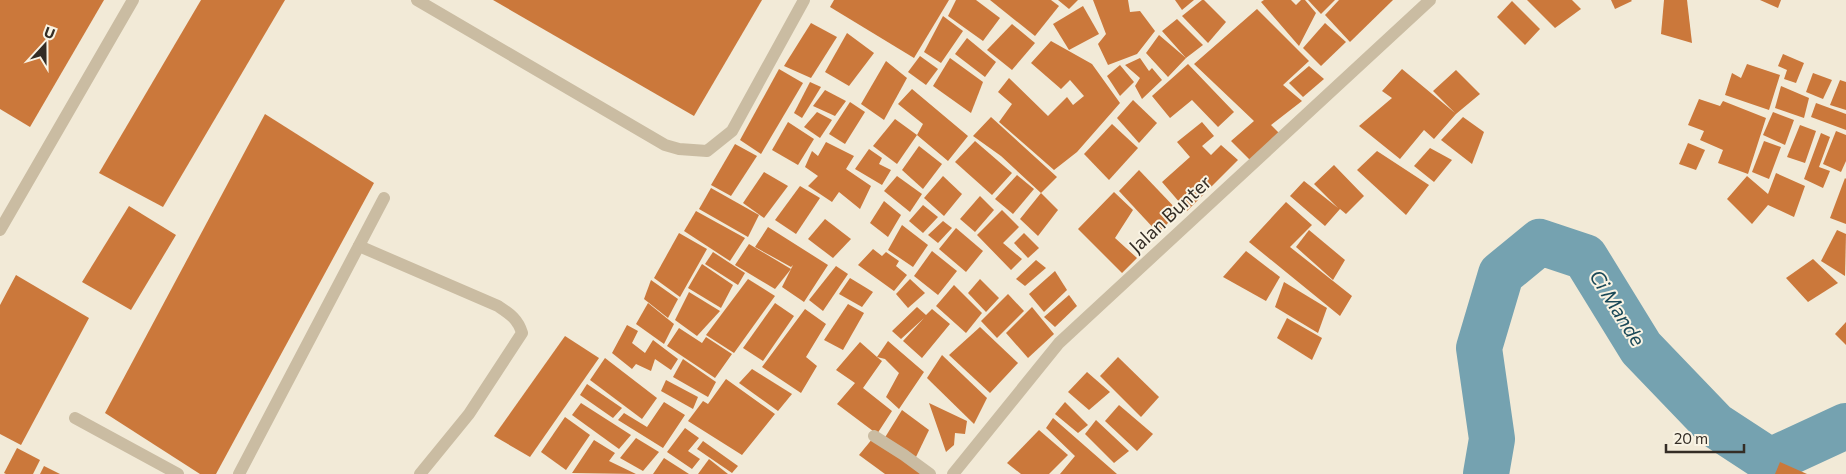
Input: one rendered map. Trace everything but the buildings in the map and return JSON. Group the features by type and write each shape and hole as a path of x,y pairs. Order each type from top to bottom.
{"street":[{"path":"0,230 133,0"},
{"path":"417,0 665,145 679,149 706,151 732,131 804,0"},
{"name":"Jalan Bunter","path":"953,474 1059,343 1430,0"},
{"path":"239,474 384,198"},
{"path":"359,246 498,306 513,316 519,323 522,333 469,414 420,474"},
{"path":"75,418 178,474"},
{"path":"874,436 930,474"}],"waterway":[{"name":"Ci Mande","path":"1486,474 1492,439 1479,348 1501,274 1540,242 1585,257 1641,348 1715,425 1770,461 1846,426"}]}
